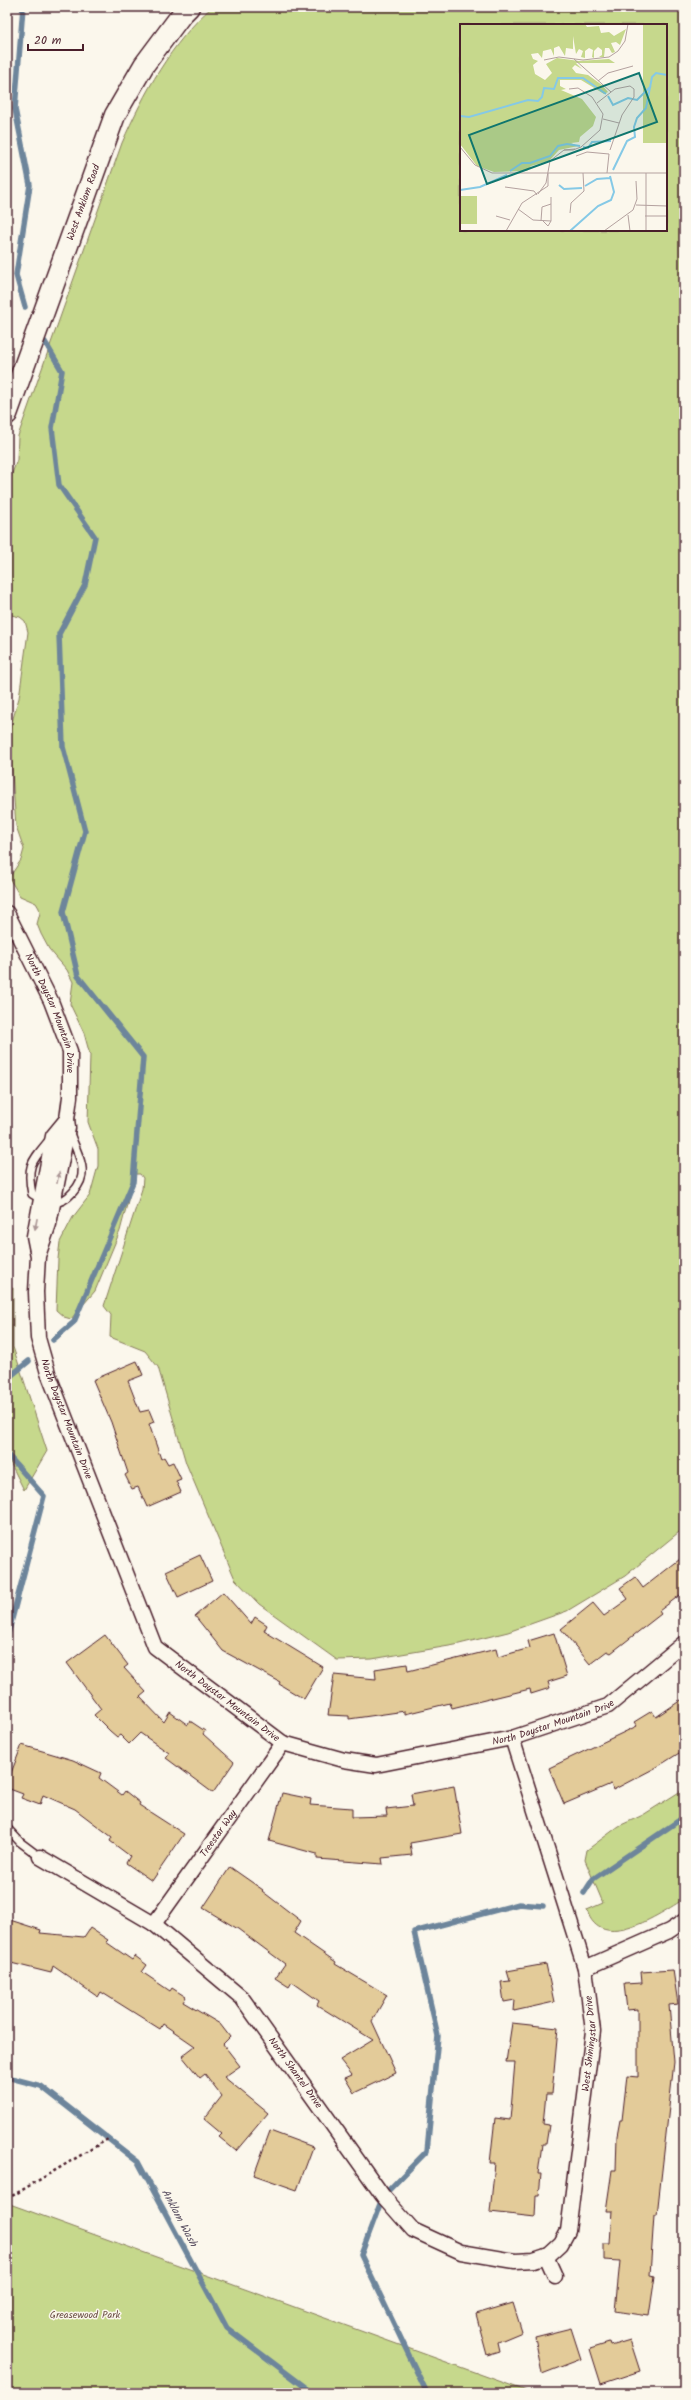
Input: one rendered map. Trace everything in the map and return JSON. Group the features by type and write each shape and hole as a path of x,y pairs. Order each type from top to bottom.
{"main road":[{"name":"West Anklam Road","path":"7,414 115,115 144,65 182,14 190,7"}],"street":[{"name":"North Daystar Mountain Drive","path":"7,913 52,1001 70,1051 70,1097 68,1123 47,1202"},
{"name":"North Daystar Mountain Drive","path":"68,1123 53,1136 47,1202 47,1230 38,1256 36,1292 38,1338 48,1373 155,1647 283,1743 344,1760 376,1765 512,1738 608,1706 684,1643"},
{"name":"West Shiningstar Drive","path":"512,1738 585,1968 593,2031 571,2218 568,2231 561,2244 547,2255"},
{"name":"Treestar Way","path":"154,1924 283,1743"},
{"name":"North Shantel Drive","path":"40,1857 154,1924 242,1998 383,2196 413,2230 461,2252 515,2261 534,2260 547,2255"},
{"path":"585,1968 669,1931 684,1921"},
{"path":"547,2255 555,2276"}],"lane":[{"path":"47,1202 67,1199 78,1187 83,1176 82,1163 68,1123"},
{"path":"7,1828 20,1842 40,1857"}],"path":[{"path":"7,2199 108,2139"}],"green space":[{"path":"212,7 684,7 684,1528 625,1576 567,1611 508,1632 455,1645 372,1659 337,1660 259,1604 235,1579 186,1463 158,1367 145,1351 110,1337 111,1315 104,1306 142,1189 143,1178 140,1174 135,1174 120,1231 95,1291 71,1319 64,1317 56,1310 60,1242 73,1217 90,1195 98,1166 98,1149 88,1122 90,1055 84,1033 70,1004 73,982 67,970 49,949 41,934 37,924 40,913 36,903 20,896 9,878 21,860 24,849 16,826 9,732 19,698 28,632 25,621 20,617 7,614 7,487 17,460 18,436 122,143 149,87 184,36"},
{"path":"13,1288 13,1347 47,1451 24,1490 7,1456 7,1289"},
{"path":"684,1789 684,1899 646,1921 631,1927 617,1930 604,1929 594,1923 587,1910 603,1903 585,1860 587,1850 619,1826 643,1815"},
{"name":"Greasewood Park","path":"7,2203 532,2393 7,2393"}],"building":[{"path":"137,1361 143,1375 128,1381 140,1412 149,1410 154,1422 149,1424 161,1459 164,1457 168,1464 173,1462 181,1479 176,1481 181,1492 147,1507 138,1487 132,1489 125,1475 128,1473 111,1422 93,1380"},
{"path":"200,1555 212,1581 178,1597 166,1571"},
{"path":"684,1556 684,1592 659,1611 661,1614 611,1653 607,1651 590,1664 561,1629 593,1603 604,1616 628,1599 620,1588 635,1577 643,1588"},
{"path":"223,1592 251,1624 255,1617 267,1625 264,1631 323,1667 304,1699 279,1684 280,1682 223,1651 195,1616"},
{"path":"554,1633 567,1676 548,1682 550,1688 531,1694 530,1689 452,1708 450,1703 405,1714 405,1711 349,1719 349,1716 328,1715 334,1675 376,1679 375,1669 407,1664 408,1671 496,1649 498,1657 530,1648 528,1641"},
{"path":"105,1635 128,1665 124,1668 146,1692 140,1697 164,1722 170,1712 188,1725 190,1721 205,1731 203,1734 234,1762 213,1793 166,1758 169,1753 140,1733 129,1744 120,1735 117,1737 94,1715 101,1709 67,1663"},
{"path":"684,1698 684,1750 657,1767 613,1790 611,1784 564,1804 549,1768 637,1726 634,1722 652,1711 656,1717"},
{"path":"22,1745 73,1760 101,1773 99,1778 122,1795 125,1791 140,1803 139,1805 184,1834 152,1881 126,1863 130,1856 110,1841 112,1837 75,1809 43,1795 40,1805 21,1798 23,1794 7,1788 7,1783"},
{"path":"454,1786 462,1834 410,1843 412,1855 382,1858 383,1864 317,1859 317,1854 269,1841 282,1793 311,1799 310,1805 352,1808 352,1817 387,1816 386,1809 413,1806 411,1794"},
{"path":"230,1867 263,1890 262,1891 301,1921 294,1933 336,1962 335,1964 387,1995 372,2021 396,2073 354,2093 345,2078 352,2075 340,2060 373,2040 317,2005 319,2001 292,1982 289,1987 275,1978 285,1964 238,1929 203,1908"},
{"path":"7,1919 41,1930 40,1933 84,1937 90,1928 108,1940 106,1942 132,1960 135,1956 147,1965 142,1972 170,1991 172,1988 186,1997 183,2002 220,2024 230,2037 223,2044 240,2066 224,2077 268,2113 236,2151 219,2137 222,2134 204,2119 222,2096 205,2074 200,2078 182,2056 195,2046 163,2024 160,2029 101,1992 98,1997 53,1966 51,1973 7,1962"},
{"path":"546,1964 554,2002 514,2011 515,2000 504,2002 501,1982 510,1981 507,1971"},
{"path":"673,1970 678,2004 669,2005 674,2062 657,2215 654,2215 650,2275 655,2276 649,2316 615,2311 620,2261 604,2260 604,2244 610,2244 612,2211 606,2211 612,2170 616,2170 617,2136 620,2120 622,2120 627,2076 638,2077 638,2009 627,2010 624,1984 642,1983 641,1972"},
{"path":"512,2023 558,2028 552,2094 546,2094 543,2124 549,2125 546,2144 542,2144 538,2174 541,2174 539,2196 536,2196 535,2217 490,2212 495,2163 490,2163 495,2118 510,2120 515,2062 506,2062"},
{"path":"270,2131 313,2147 297,2190 254,2175"},
{"path":"513,2303 522,2332 498,2342 500,2351 487,2355 476,2314"},
{"path":"571,2328 581,2359 542,2374 535,2337"},
{"path":"630,2340 640,2371 601,2384 590,2349 609,2343 610,2346"}],"waterway":[{"path":"23,7 15,109 30,185 16,275 25,307"},
{"path":"45,342 62,371 52,428 59,485 95,537 85,585 59,634 63,747 85,831 63,912 78,976 143,1057 133,1182 74,1322 53,1340"},
{"path":"7,1379 29,1361"},
{"path":"7,1454 44,1496 7,1638"},
{"path":"584,1893 593,1879 684,1817"},
{"path":"427,2393 361,2255 383,2196 427,2151 438,2036 414,1932 519,1904 543,1906"},
{"name":"Anklam Wash","path":"7,2077 41,2086 138,2162 227,2328 313,2393"}]}
